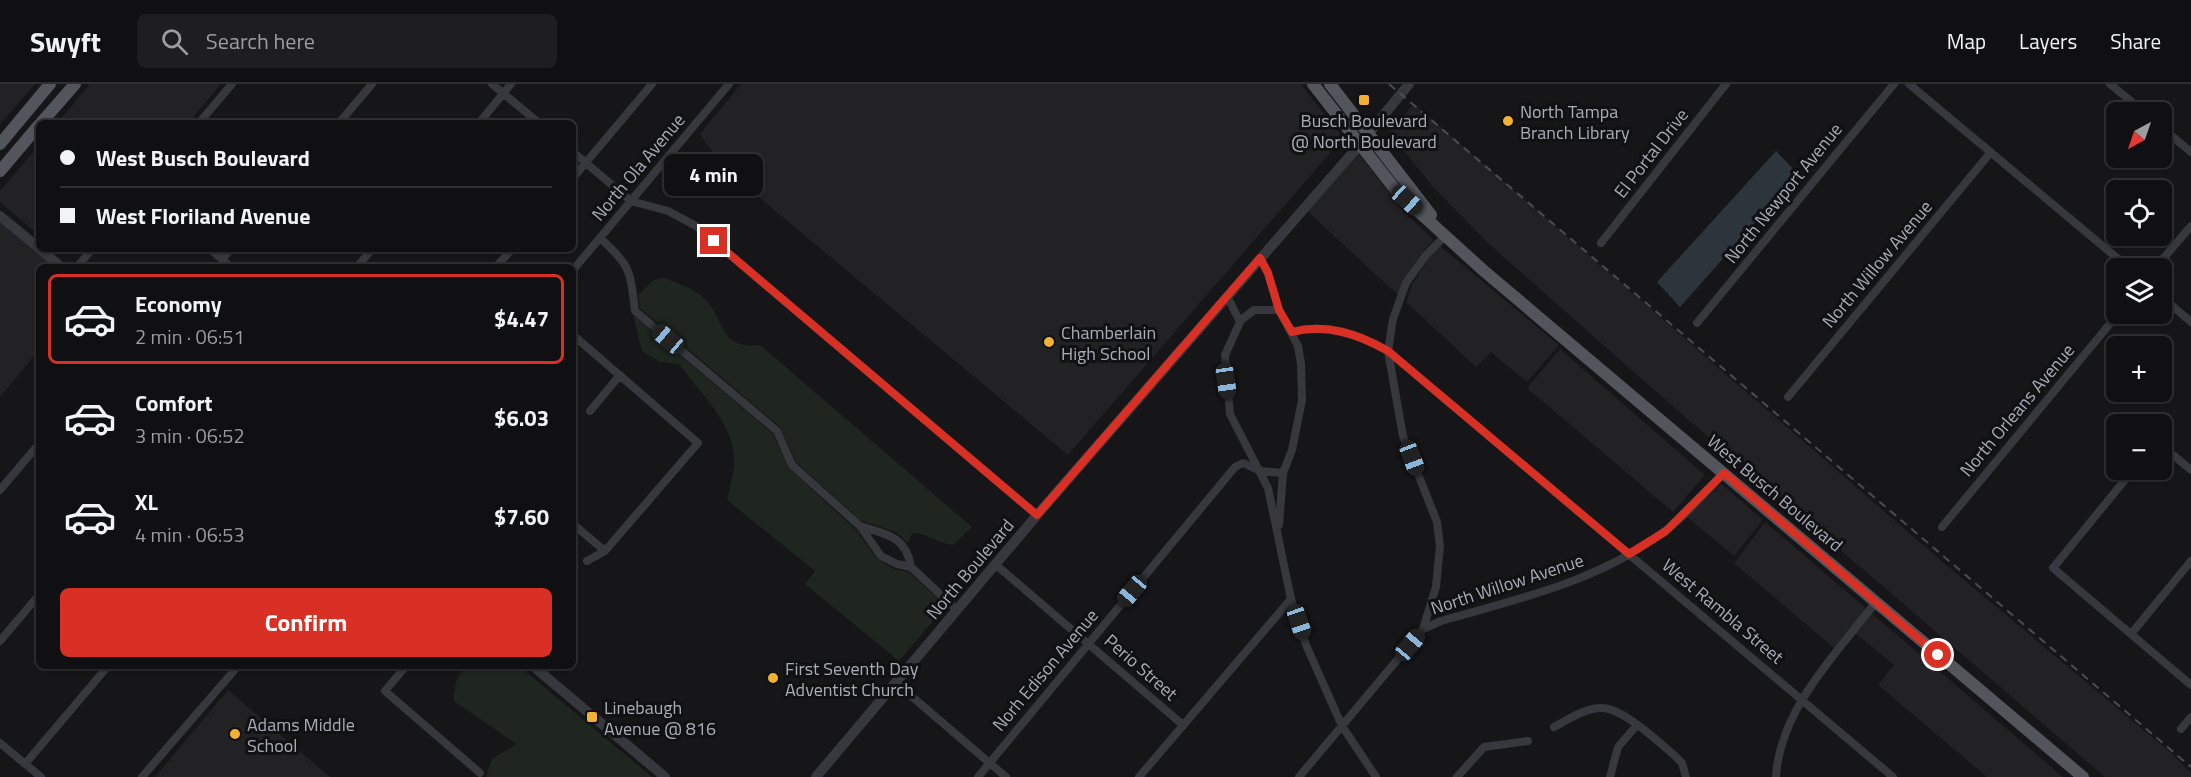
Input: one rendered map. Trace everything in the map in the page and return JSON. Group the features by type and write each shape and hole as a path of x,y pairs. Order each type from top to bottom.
{"main road":[{"path":"0,144 50,84"},
{"path":"44,120 75,84"},
{"name":"West Busch Boulevard","path":"1313,84 1359,146 1398,193 1484,271 2083,777"},
{"name":"West Busch Boulevard","path":"1330,84 1446,235"},
{"path":"0,171 36,129"}],"street":[{"path":"202,120 232,84"},
{"path":"342,120 372,84"},
{"path":"492,84 536,120"},
{"path":"481,120 511,84"},
{"path":"576,175 652,84"},
{"name":"North Ola Avenue","path":"576,266 729,84"},
{"name":"North Boulevard","path":"816,777 995,564 1359,146 1409,84"},
{"name":"El Portal Drive","path":"1601,243 1726,84"},
{"name":"North Newport Avenue","path":"1697,323 1894,84"},
{"path":"1909,84 2117,258"},
{"path":"2110,84 2132,102"},
{"path":"2172,136 2191,152"},
{"name":"North Willow Avenue","path":"1788,397 1991,152"},
{"path":"576,155 631,201 668,211 696,226 1037,515"},
{"path":"0,216 36,246"},
{"path":"2164,258 2191,226"},
{"path":"1423,630 1436,587 1440,546 1437,522 1403,436 1388,351 1393,319 1407,282 1426,255 1446,235"},
{"path":"600,238 628,267 632,280 635,311 777,431 792,465 860,526 881,556 897,564 910,567 957,610"},
{"path":"43,252 57,264"},
{"path":"80,264 90,252"},
{"path":"214,252 228,264"},
{"path":"222,259 228,252"},
{"path":"360,264 370,252"},
{"path":"499,264 509,252"},
{"path":"1260,258 1268,273 1279,310 1292,332 1301,364 1302,400 1293,450 1283,473 1278,535"},
{"path":"1227,296 1240,321"},
{"path":"2172,306 2191,322"},
{"path":"1279,310 1254,310 1240,321 1225,356 1230,414 1268,488 1291,599 1306,645 1342,726 1376,777"},
{"name":"North Orleans Avenue","path":"1942,527 2110,324"},
{"name":"West Rambla Street","path":"1292,332 1317,328 1341,331 1370,340 1388,351 1893,777"},
{"path":"576,338 698,443 605,551 587,561"},
{"path":"590,411 620,375"},
{"path":"0,490 36,448"},
{"path":"2172,453 2191,470"},
{"name":"Norh Edison Avenue","path":"978,777 1235,467 1243,463 1260,471"},
{"path":"1260,471 1283,473"},
{"name":"North Willow Avenue","path":"1299,777 1423,630 1441,621 1582,579 1666,531 1724,473"},
{"path":"2125,480 2053,568 2191,686"},
{"path":"860,526 894,536 902,543 909,555 910,567"},
{"path":"576,527 605,551"},
{"path":"2131,634 2191,561"},
{"name":"Perio Street","path":"995,564 1183,724"},
{"path":"0,641 36,599"},
{"path":"1139,777 1291,599"},
{"path":"1776,777 1777,757 1802,699 1876,602"},
{"path":"25,764 105,669"},
{"path":"142,777 235,669"},
{"path":"403,669 385,691 480,773"},
{"path":"537,669 665,777"},
{"path":"896,682 1006,777"},
{"path":"1554,727 1578,714 1602,708 1617,713 1637,725 1682,763 1686,777"},
{"path":"2181,729 2191,717"},
{"path":"1610,777 1613,758 1618,747 1637,725"},
{"path":"1457,777 1484,747 1528,741"},
{"path":"0,743 41,777"}],"shaded area":[{"path":"0,84 35,84 0,124"},
{"path":"90,84 221,84 191,120 60,120"},
{"name":"Chamberlain High School","path":"741,84 1301,84 1343,138 1068,455 737,179 715,156 700,134"},
{"path":"1414,104 1945,564 2170,752 2191,773 2191,777 2105,777 1670,404 1490,245 1433,187 1389,132"},
{"path":"36,149 36,232 0,202 0,191"},
{"path":"1776,151 1798,174 1680,307 1657,282"},
{"path":"1358,153 1404,212 1434,240 1423,251 1404,281 1399,296 1307,211"},
{"path":"0,222 50,264 36,264 36,354 0,397"},
{"path":"1440,246 1559,345 1527,382 1491,352 1476,367 1406,302 1412,285 1430,256"},
{"path":"664,278 700,294 731,339 747,345 760,345 972,527 953,545 917,533 912,533 908,543 896,532 860,520 796,462 780,427 640,308 638,295 654,280"},
{"path":"633,315 773,434 789,468 856,530 877,559 894,569 909,572 946,606 899,661 805,584 815,571 727,500 734,454 720,417 679,364 660,362 642,351"},
{"path":"1560,349 1705,475 1673,512 1527,388"},
{"path":"1720,483 1763,520 1734,556 1687,517"},
{"path":"1765,522 2063,777 1987,777 1878,685 1894,665 1850,629 1835,649 1734,563"},
{"path":"465,669 523,669 652,777 486,777 492,759 516,744 454,701 454,690"},
{"name":"Adams Middle School","path":"228,690 330,777 155,777"}],"railway":[{"path":"1389,84 2191,767"}],"place":[{"name":"Busch Boulevard @ North Boulevard","path":"1364,100"},
{"name":"North Tampa Branch Library","path":"1508,121"},
{"name":"Chamberlain High School","path":"1049,342"},
{"name":"First Seventh Day Adventist Church","path":"773,678"},
{"name":"Linebaugh Avenue @ 816","path":"592,717"},
{"name":"Adams Middle School","path":"235,734"}],"route":[{"path":"714,241 1037,515 1260,258 1268,273 1279,310 1292,332 1317,328 1341,331 1370,340 1388,351 1629,554 1666,531 1724,473 1938,655"}]}
